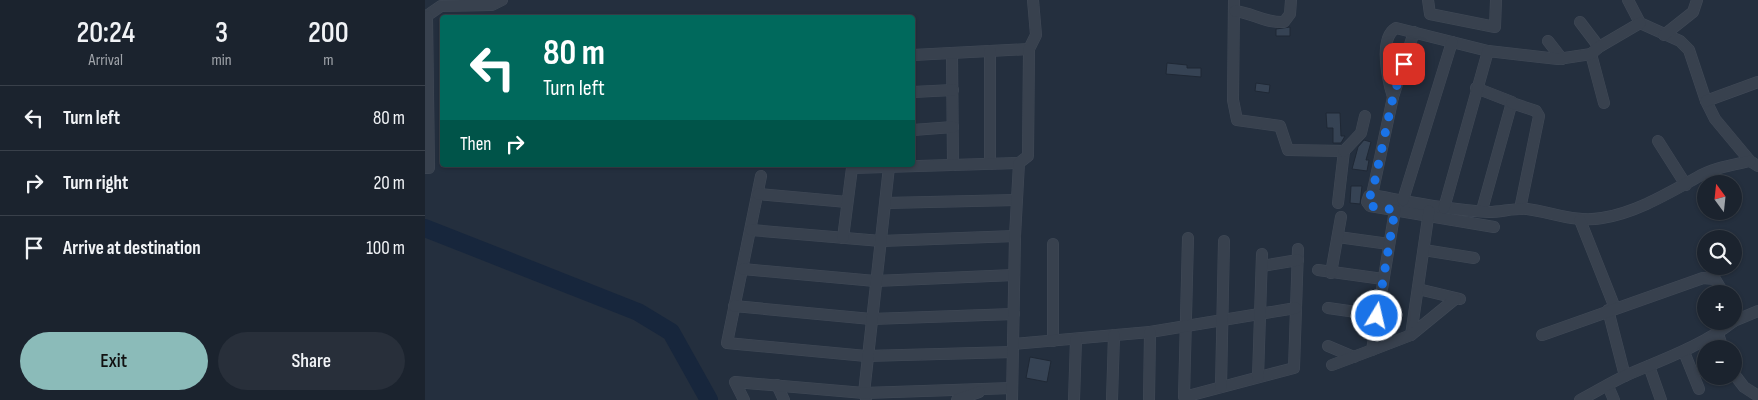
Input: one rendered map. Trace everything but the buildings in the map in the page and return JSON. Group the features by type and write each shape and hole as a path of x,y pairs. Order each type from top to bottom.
{"street":[{"path":"425,168 429,168 426,17 441,6 492,5 502,0"},
{"path":"915,166 1019,164 1028,156 1029,49 1036,35 1033,0"},
{"path":"1291,0 1290,14 1283,22 1261,21 1234,6 1233,100 1237,120 1280,126 1288,150 1344,151"},
{"path":"1428,0 1430,14 1495,26 1497,0"},
{"path":"1628,0 1640,24 1680,41 1689,50 1706,101 1715,119 1754,163"},
{"path":"1664,35 1693,12 1697,0"},
{"path":"1580,22 1595,51 1604,103"},
{"path":"1393,97 1387,75 1388,36 1397,28 1488,51 1562,58 1595,51 1640,24"},
{"path":"1415,32 1393,97 1372,194 1367,199 1370,206 1429,212 1494,227"},
{"path":"1548,41 1562,58"},
{"path":"1403,200 1452,42"},
{"path":"915,55 1029,49"},
{"path":"990,51 990,164"},
{"path":"1444,208 1476,88 1488,51"},
{"path":"953,53 953,165"},
{"path":"1706,101 1758,82"},
{"path":"1476,88 1536,111 1539,116 1520,209"},
{"path":"915,92 953,90"},
{"path":"1481,210 1512,103"},
{"path":"1338,203 1344,151 1361,133 1365,116"},
{"path":"915,130 953,128"},
{"path":"1658,141 1686,185"},
{"path":"1372,194 1403,200 1429,212 1444,208 1481,210 1520,209 1545,212 1580,220 1603,218 1632,209 1719,168 1754,163"},
{"path":"1012,400 1016,200 1019,164"},
{"path":"843,238 852,168 889,167 866,356 865,396"},
{"path":"761,176 727,343 866,356 1013,348 1053,341 1150,332 1296,308"},
{"path":"758,194 847,202"},
{"path":"886,203 1016,200"},
{"path":"1372,350 1395,210"},
{"path":"1411,335 1429,212"},
{"path":"1331,273 1341,217"},
{"path":"1580,220 1611,309 1625,376"},
{"path":"751,230 881,241 1015,236"},
{"path":"1338,237 1389,244"},
{"path":"1188,238 1184,326 1185,397 1294,368 1298,255 1262,260 1259,377"},
{"path":"1221,387 1224,241"},
{"path":"1053,244 1053,341"},
{"path":"1424,250 1474,258"},
{"path":"743,269 875,281 1014,275"},
{"path":"1319,270 1383,279"},
{"path":"1542,335 1703,278 1715,279 1719,285"},
{"path":"1332,365 1411,335 1459,299 1418,289"},
{"path":"734,306 871,319 1013,314"},
{"path":"1328,308 1377,316"},
{"path":"1742,317 1758,311"},
{"path":"1579,400 1625,376 1683,352 1723,330"},
{"path":"1149,400 1150,332"},
{"path":"1718,334 1720,340"},
{"path":"1112,400 1115,335"},
{"path":"1074,400 1076,339"},
{"path":"1329,346 1354,357"},
{"path":"1683,352 1699,389"},
{"path":"1649,366 1661,400"},
{"path":"744,400 735,382 777,385 823,395 865,396 907,396 988,388 1012,388"},
{"path":"1742,384 1758,396"},
{"path":"777,385 784,400"},
{"path":"1607,386 1613,400"},
{"path":"957,400 988,388"}],"waterway":[{"path":"425,228 638,312 671,332 709,400"}],"route":[{"path":"1377,316 1395,210 1370,206 1367,199 1372,194 1393,97 1404,64"}]}
